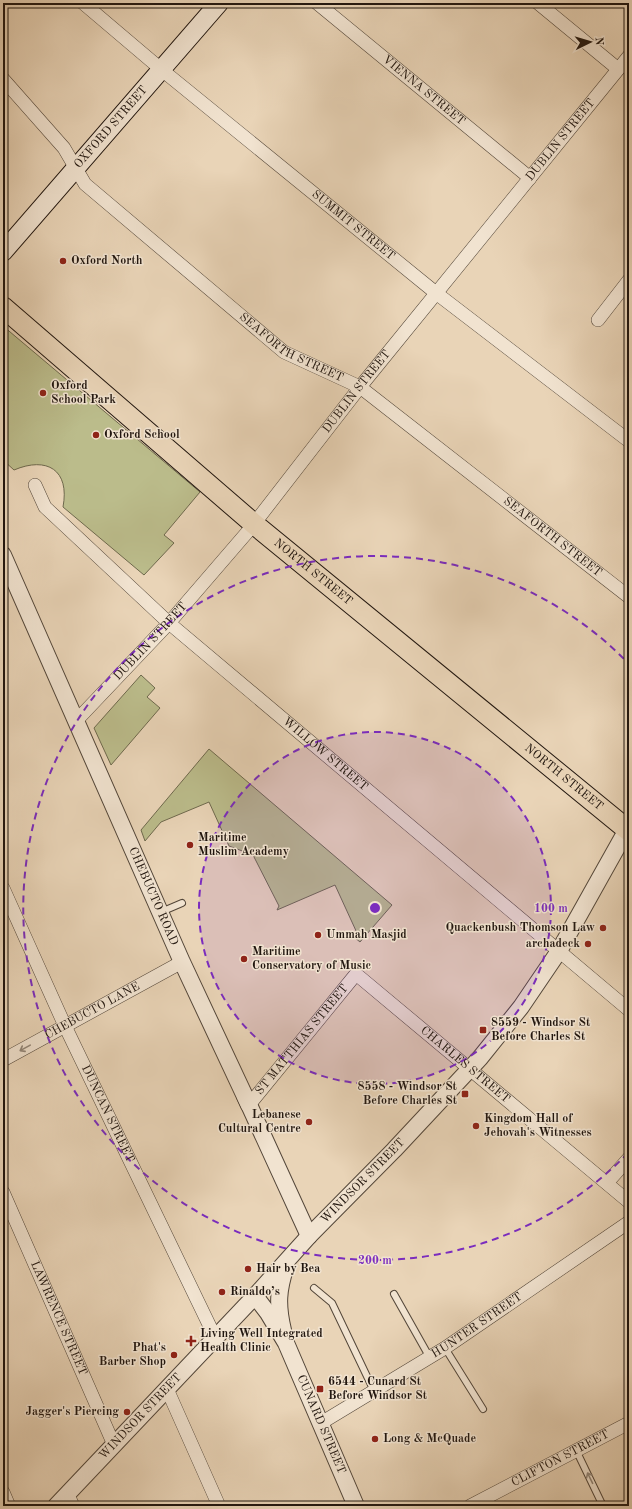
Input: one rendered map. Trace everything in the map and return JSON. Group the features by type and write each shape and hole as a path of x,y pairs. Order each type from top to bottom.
{"main road":[{"name":"OXFORD STREET","path":"3,252 219,3"},
{"name":"NORTH STREET","path":"3,306 254,524 628,829"}],"street":[{"name":"SUMMIT STREET","path":"83,3 162,70 436,293 629,441"},
{"name":"VIENNA STREET","path":"317,3 530,178"},
{"path":"538,3 618,69"},
{"name":"DUBLIN STREET","path":"76,721 169,623 254,524 360,387 629,56"},
{"name":"SEAFORTH STREET","path":"3,79 64,148 84,184 284,352 360,387 629,598"},
{"path":"598,320 629,280"},
{"name":"WILLOW STREET","path":"35,485 45,507 169,623 629,1010"},
{"name":"CHEBUCTO ROAD","path":"3,555 182,962 309,1236"},
{"name":"WINDSOR STREET","path":"56,1506 70,1500 114,1444 255,1296 309,1236 471,1069 520,1007 559,951 628,829"},
{"name":"DUNCAN STREET","path":"3,888 65,1026 215,1337"},
{"name":"CHEBUCTO LANE","path":"3,1060 182,962"},
{"name":"CHARLES STREET","path":"356,974 629,1202"},
{"name":"ST MATTHIAS STREET","path":"249,1105 356,974"},
{"path":"607,1183 629,1158"},
{"name":"LAWRENCE STREET","path":"3,1192 114,1444"},
{"name":"HUNTER STREET","path":"321,1423 430,1358 629,1222"},
{"name":"CUNARD STREET","path":"286,1343 279,1313 279,1287 287,1261"},
{"name":"CUNARD STREET","path":"255,1296 268,1313 286,1343 356,1506"},
{"path":"167,1389 219,1506"},
{"name":"CLIFTON STREET","path":"470,1506 629,1423"},
{"path":"3,1492 9,1506"}],"lane":[{"path":"160,912 182,903"},
{"path":"314,1288 332,1303 374,1391"},
{"path":"394,1294 430,1358"},
{"path":"445,1348 483,1409"},
{"path":"576,1450 603,1506"}],"green space":[{"name":"Oxford School Park","path":"3,326 200,492 164,535 174,543 144,575 63,507 63,484 59,475 54,469 37,465 26,466 14,470 3,460"},
{"path":"141,675 155,688 147,697 160,708 111,765 94,728"},
{"path":"209,749 392,905 360,942 354,937 357,933 335,885 277,910 279,906 253,855 229,846 209,802 161,822 145,841 141,830"}],"place":[{"name":"Oxford North","path":"63,261"},
{"name":"Oxford School Park","path":"43,393"},
{"name":"Oxford School","path":"96,435"},
{"name":"Maritime Muslim Academy","path":"190,845"},
{"name":"Quackenbush Thomson Law","path":"603,928"},
{"name":"Ummah Masjid","path":"318,935"},
{"name":"archadeck","path":"588,944"},
{"name":"Maritime Conservatory of Music","path":"244,959"},
{"name":"8559 - Windsor St Before Charles St","path":"483,1030"},
{"name":"8558 - Windsor St Before Charles St","path":"465,1094"},
{"name":"Lebanese Cultural Centre","path":"309,1122"},
{"name":"Kingdom Hall of Jehovah's Witnesses","path":"476,1126"},
{"name":"Hair by Bea","path":"248,1269"},
{"name":"Rinaldo’s","path":"222,1292"},
{"name":"Living Well Integrated Health Clinic","path":"191,1341"},
{"name":"Phat's Barber Shop","path":"174,1355"},
{"name":"6544 - Cunard St Before Windsor St","path":"320,1389"},
{"name":"Jagger's Piercing","path":"127,1412"},
{"name":"Long & McQuade","path":"375,1439"}]}
